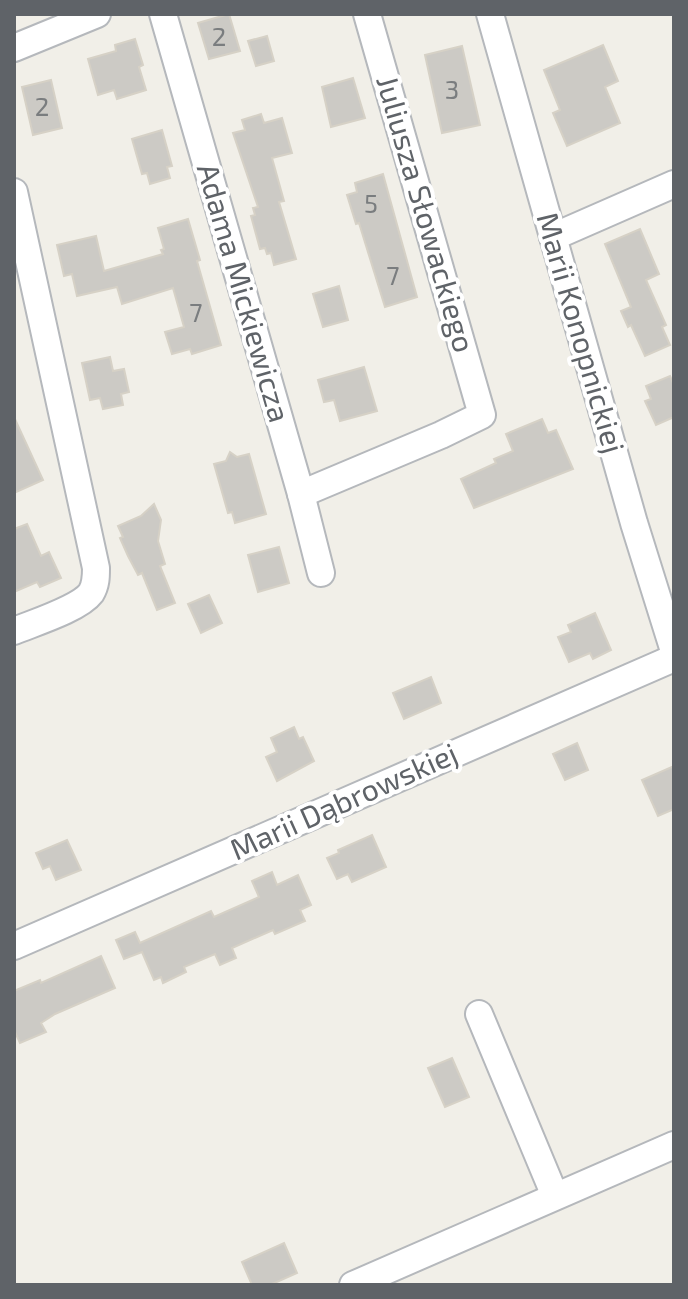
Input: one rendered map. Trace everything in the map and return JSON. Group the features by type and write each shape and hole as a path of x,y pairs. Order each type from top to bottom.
{"street":[{"path":"14,48 97,14"},
{"name":"Adama Mickiewicza","path":"163,14 321,573"},
{"name":"Juliusza Słowackiego","path":"301,494 482,415 367,14"},
{"name":"Marii Konopnickiej","path":"490,14 634,523 674,651"},
{"path":"553,237 674,184"},
{"path":"14,192 96,568 96,581 90,594 79,603 14,631"},
{"name":"Marii Dąbrowskiej","path":"14,946 674,658"},
{"path":"479,1014 555,1196"},
{"path":"353,1285 674,1145"}],"building":[{"path":"229,14 240,51 209,59 198,23"},
{"path":"267,36 274,61 256,66 248,41"},
{"path":"135,39 146,90 117,99 114,90 98,95 88,59 116,51 115,45"},
{"path":"603,45 618,81 605,87 620,123 567,146 553,113 560,110 544,70"},
{"path":"462,46 480,125 442,133 425,55"},
{"path":"353,78 365,118 331,127 322,87"},
{"path":"51,80 62,128 33,135 22,87"},
{"path":"261,114 264,123 282,118 292,153 272,158 284,201 279,202 296,259 274,265 271,253 267,254 265,248 260,249 251,216 255,215 253,208 258,207 233,133 245,130 242,120"},
{"path":"162,130 172,166 167,167 170,178 150,184 147,173 142,174 132,139"},
{"path":"383,174 417,297 385,307 347,195 357,192 355,183"},
{"path":"188,219 221,345 192,354 190,349 172,354 165,332 184,327 173,288 122,304 117,287 77,296 72,274 64,276 57,245 96,236 104,271 163,254 158,228"},
{"path":"640,229 659,274 646,280 666,325 662,327 670,345 645,356 621,311 631,307 605,244"},
{"path":"339,286 348,320 323,327 313,294"},
{"path":"110,357 113,371 124,369 129,392 121,394 123,405 103,409 100,398 90,400 82,363"},
{"path":"364,367 377,411 340,421 334,400 324,402 318,380"},
{"path":"670,376 674,385 674,417 656,425 645,401 651,399 646,386"},
{"path":"14,417 43,480 14,493"},
{"path":"542,419 548,433 556,430 573,469 474,508 461,479 496,463 494,459 513,451 506,434"},
{"path":"230,452 237,457 249,454 266,514 235,523 232,512 228,513 214,464 226,461"},
{"path":"154,504 161,520 158,541 165,564 160,566 175,603 157,610 142,573 138,575 128,556 118,526 141,516"},
{"path":"27,524 41,556 49,552 61,578 40,587 37,582 14,592 14,529"},
{"path":"279,547 289,583 258,592 248,555"},
{"path":"209,595 222,623 201,633 188,604"},
{"path":"595,613 611,650 593,659 590,653 569,662 558,637 571,632 568,625"},
{"path":"431,677 441,703 404,719 393,693"},
{"path":"294,727 299,739 303,737 314,761 277,781 266,757 277,752 271,738"},
{"path":"577,743 588,770 565,780 553,754"},
{"path":"674,766 674,809 658,816 642,780"},
{"path":"372,835 386,867 352,882 348,874 337,879 327,858"},
{"path":"67,840 81,870 56,880 50,866 43,869 36,853"},
{"path":"272,872 277,885 298,875 311,905 300,910 305,921 275,934 273,930 232,948 236,958 220,965 215,954 184,967 186,972 163,983 161,977 154,980 142,952 124,959 116,940 135,932 140,943 211,911 214,917 259,897 252,881"},
{"path":"101,956 115,988 55,1014 41,1023 46,1032 20,1043 14,1030 14,991 40,980 41,983"},
{"path":"452,1058 469,1097 445,1107 428,1068"},
{"path":"284,1243 297,1273 270,1285 252,1285 242,1262"}]}
